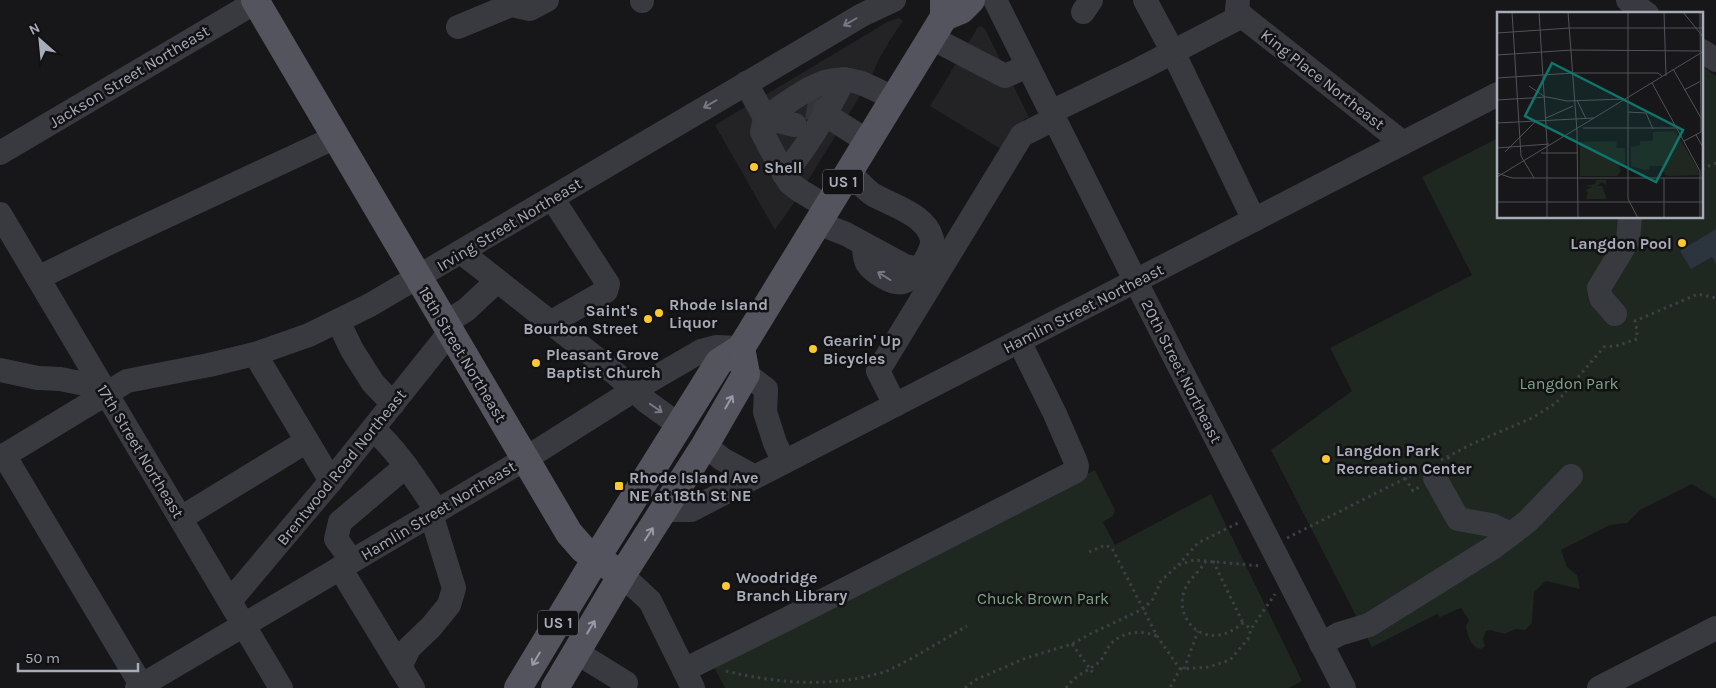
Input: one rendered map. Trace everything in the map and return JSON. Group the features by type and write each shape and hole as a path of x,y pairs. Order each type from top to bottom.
{"main road":[{"name":"18th Street Northeast","path":"257,0 418,278 577,544 622,575"},
{"name":"US 1","path":"518,688 679,424 719,362 741,348 850,173 940,18 961,10 971,0"},
{"path":"741,348 746,374"},
{"name":"US 1","path":"555,688 622,575 705,445 746,374"}],"street":[{"name":"Jackson Street Northeast","path":"0,153 257,0"},
{"path":"458,28 511,5 530,9 547,0"},
{"name":"Irving Street Northeast","path":"2,456 131,380 209,366 255,354 295,340 377,302 862,15 894,0"},
{"name":"20th Street Northeast","path":"995,0 1135,280 1344,688"},
{"path":"1145,0 1173,52 1254,220"},
{"path":"1628,0 1644,12"},
{"path":"896,405 878,371 1022,135 1053,116 1173,52 1240,8"},
{"name":"King Place Northeast","path":"1240,8 1315,73 1403,143"},
{"path":"940,18 1005,76 1028,66"},
{"path":"1704,51 1716,60"},
{"path":"793,56 810,110 867,141"},
{"path":"765,118 810,110 844,79"},
{"path":"784,174 797,160 810,110 827,81 844,79 859,83 894,98"},
{"path":"746,83 765,118 762,132 790,184 799,190 823,215 846,234 905,266 918,269 931,249 932,241 929,231 916,217 871,193 850,173"},
{"name":"Hamlin Street Northeast","path":"664,510 691,510 1497,95"},
{"path":"38,278 336,137"},
{"path":"550,323 606,292 608,284 552,198"},
{"name":"17th Street Northeast","path":"0,214 281,688"},
{"path":"1615,314 1600,298 1598,288 1628,240 1630,219"},
{"path":"461,252 616,374 647,402 679,424"},
{"name":"Brentwood Road Northeast","path":"230,601 393,404 448,327 497,281"},
{"path":"338,321 352,350 368,375 393,404"},
{"path":"687,682 791,617 1076,470 1075,460 1056,414 1018,341"},
{"name":"Hamlin Street Northeast","path":"141,687 244,624 525,459 634,390 701,351 716,347 741,348"},
{"path":"255,354 331,481"},
{"path":"0,370 38,378 60,379 85,384 107,394"},
{"path":"746,374 766,389 765,412 775,443 784,462"},
{"path":"373,429 385,440 406,466 434,513 454,588 449,605 432,627 409,648 400,667"},
{"path":"181,518 307,441"},
{"path":"705,445 722,459 755,477"},
{"path":"2,456 141,687"},
{"path":"406,466 340,522 336,540 346,564 413,688"},
{"path":"1432,470 1458,519 1491,525 1511,534"},
{"path":"1321,644 1338,634 1369,626 1494,547 1528,521 1571,476"},
{"name":"18th Street Northeast","path":"622,575 650,601 687,682"},
{"path":"1599,688 1716,628"},
{"path":"576,652 626,683"}],"path":[{"path":"1704,168 1716,163"},
{"path":"1296,534 1432,470 1474,443 1532,418 1556,403 1604,347 1616,346 1637,339 1638,330 1635,321 1698,294 1716,298"},
{"path":"965,688 975,680 1026,658 1072,644 1143,609 1153,598 1161,581 1198,543 1240,522"},
{"path":"1089,552 1105,545 1112,548 1157,636 1182,669"},
{"path":"1178,565 1194,560 1261,566"},
{"path":"1206,561 1185,588 1182,601 1183,613 1187,621 1198,631 1209,635 1221,635 1230,632 1243,623"},
{"path":"1213,561 1243,623 1251,629"},
{"path":"1182,669 1208,667 1230,660 1248,640 1251,629 1276,594"},
{"path":"724,670 779,683 813,686 840,684 885,671 967,626"},
{"path":"1170,688 1182,669 1198,631"},
{"path":"1066,688 1071,681 1101,660 1116,640 1138,632 1157,636"},
{"path":"1072,644 1093,672"}],"shaded area":[{"path":"899,18 903,21 878,61 871,78 796,200 775,230 715,125 889,21"},
{"path":"981,26 985,29 1029,117 1024,119 1004,151 930,106 978,27"},
{"path":"1716,229 1716,264 1712,257 1691,269 1680,251"}],"green space":[{"name":"Langdon Park","path":"1704,67 1716,76 1716,499 1692,484 1640,510 1627,523 1610,525 1561,550 1567,567 1577,575 1580,589 1546,581 1534,592 1532,623 1525,630 1515,629 1505,634 1490,630 1486,631 1483,639 1485,646 1481,649 1474,646 1470,640 1466,626 1469,620 1461,608 1440,617 1437,614 1372,647 1271,450 1352,391 1330,348 1472,275 1422,177 1497,139 1497,219 1704,219"},
{"name":"Chuck Brown Park","path":"1095,470 1115,510 1113,516 1103,522 1115,545 1211,494 1302,681 1289,688 725,688 713,665"}],"tunnel":[{"path":"807,107 825,110"}],"place":[{"name":"Shell","path":"754,167"},
{"name":"Langdon Pool","path":"1682,243"},
{"name":"Rhode Island Liquor","path":"659,313"},
{"name":"Saint's Bourbon Street","path":"648,319"},
{"name":"Gearin' Up Bicycles","path":"813,349"},
{"name":"Pleasant Grove Baptist Church","path":"536,363"},
{"name":"Langdon Park Recreation Center","path":"1326,459"},
{"name":"Rhode Island Ave NE at 18th St NE","path":"619,486"},
{"name":"Woodridge Branch Library","path":"726,586"}]}
